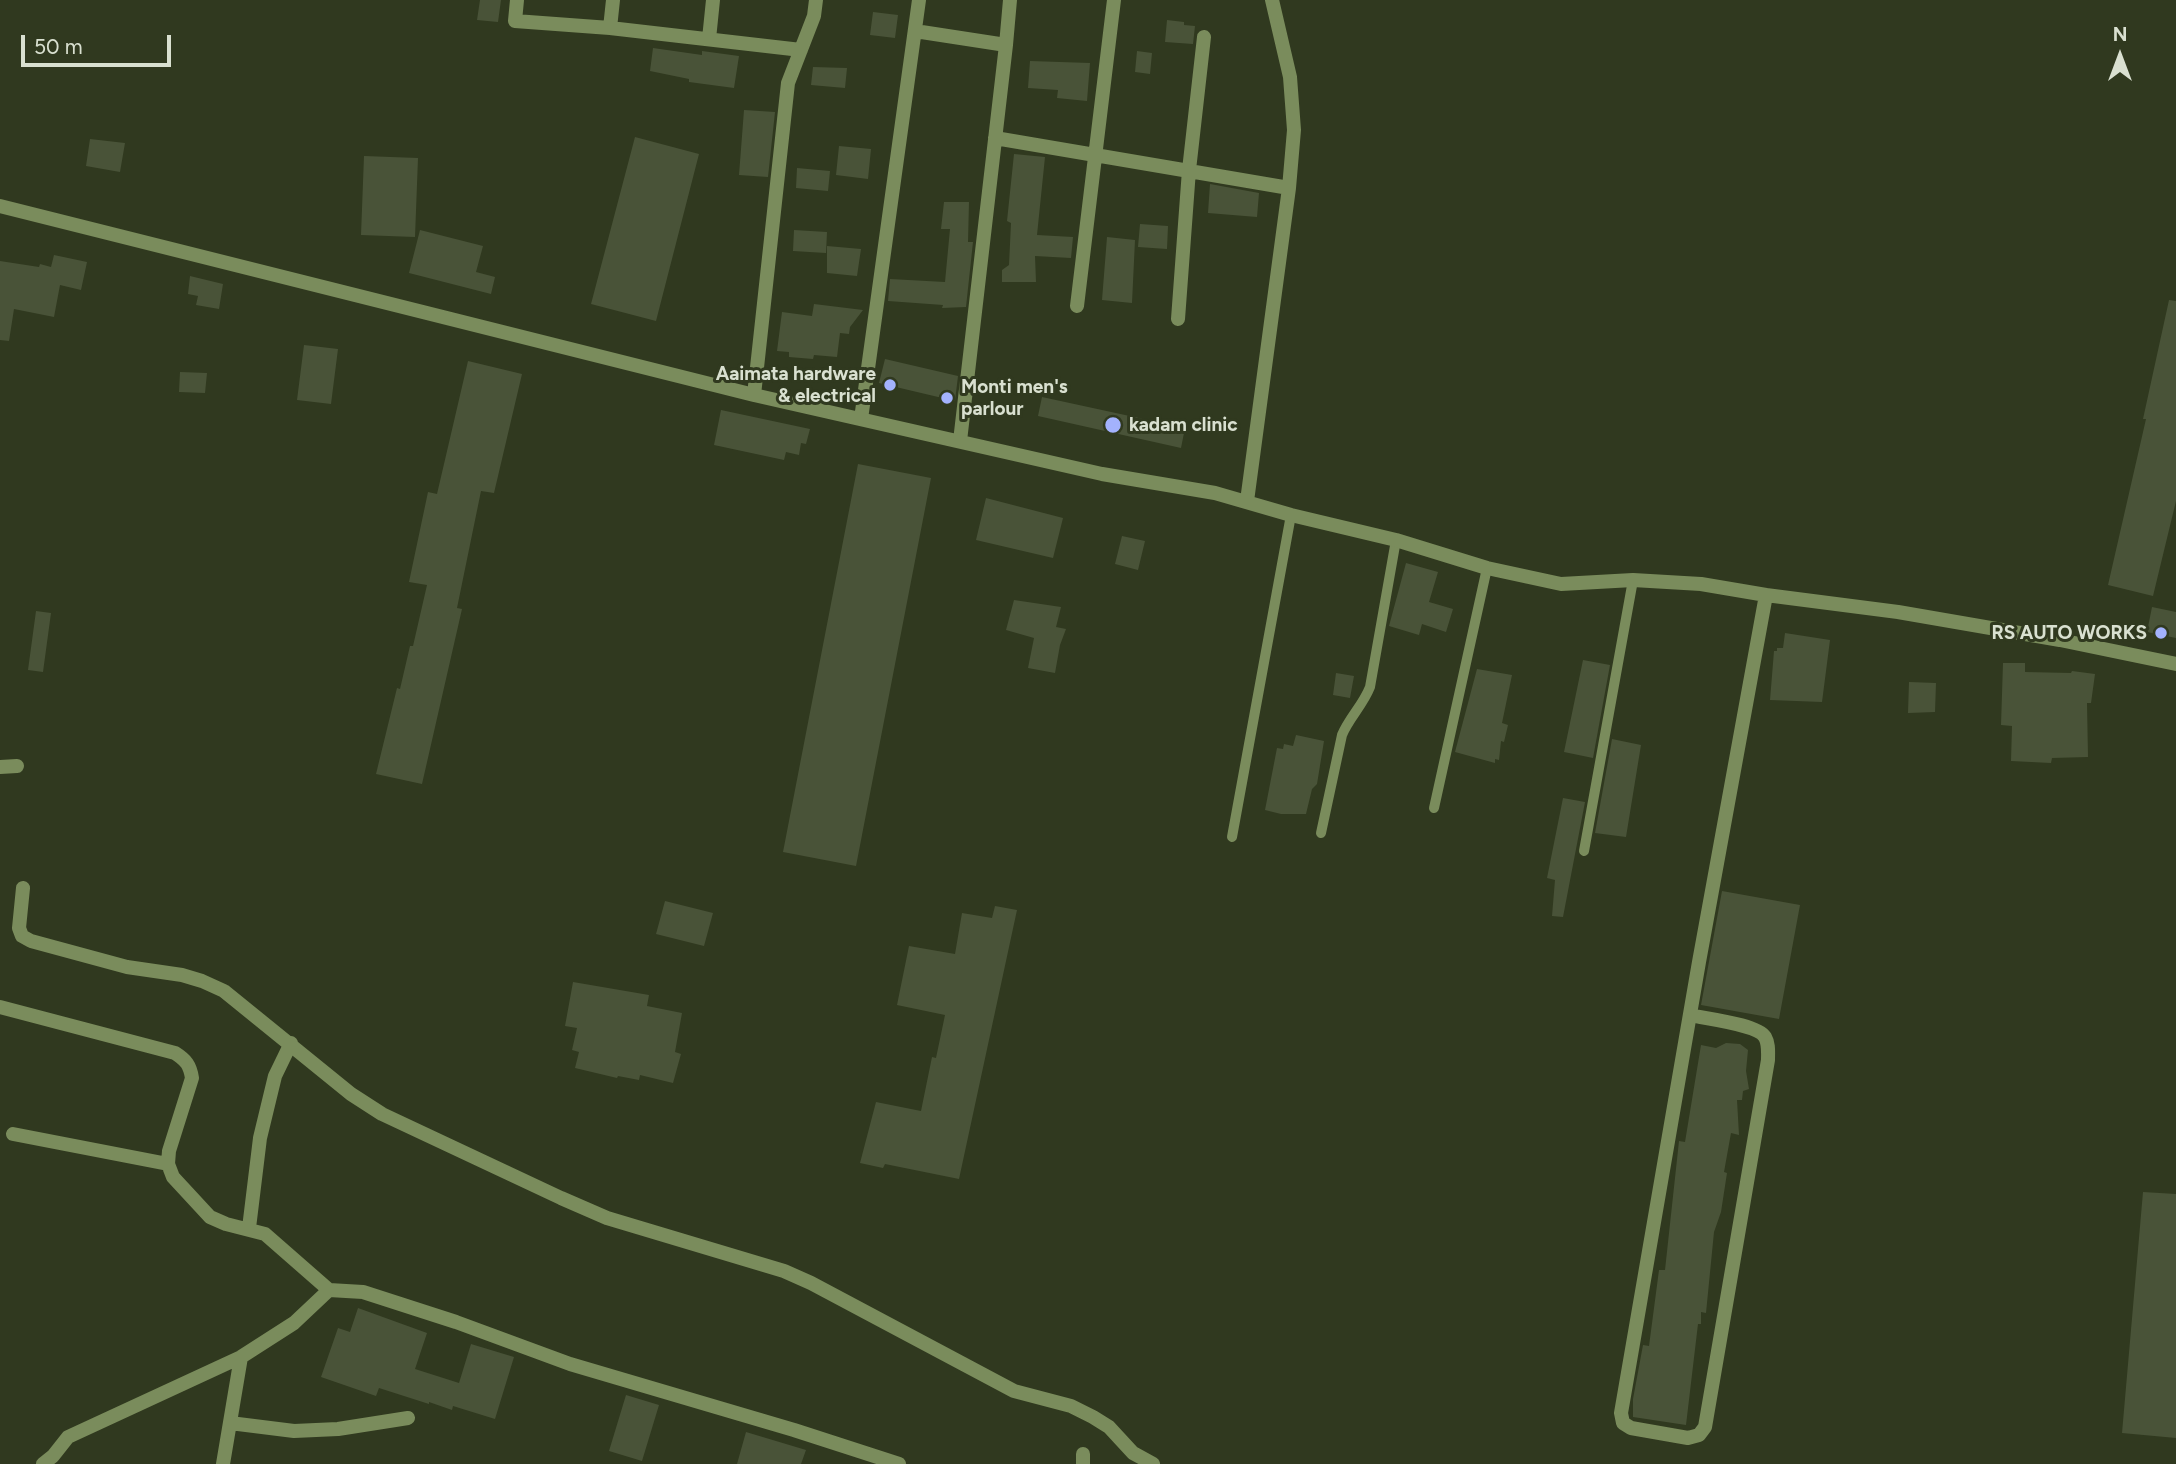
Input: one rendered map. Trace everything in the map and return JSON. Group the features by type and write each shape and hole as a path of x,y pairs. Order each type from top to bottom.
{"street":[{"path":"517,0 515,21 610,28 801,50"},
{"path":"610,28 613,0"},
{"path":"709,39 713,0"},
{"path":"754,395 788,83 814,16 816,0"},
{"path":"861,419 919,0"},
{"path":"960,442 1010,0"},
{"path":"1077,306 1114,0"},
{"path":"1247,501 1289,188 1294,130 1290,77 1272,0"},
{"path":"915,31 1006,45"},
{"path":"1178,319 1189,170 1204,37"},
{"path":"995,138 1289,188"},
{"path":"0,206 754,395 1102,474 1216,493 1291,515 1396,540 1487,568 1561,584 1633,580 1701,584 1898,612 2033,635 2176,664"},
{"path":"1690,1015 1753,1028 1764,1034 1768,1043 1768,1060 1705,1427 1699,1435 1688,1438 1631,1428 1623,1423 1621,1413 1690,1015 1766,595"},
{"path":"0,766 17,766"},
{"path":"23,888 19,928 22,936 31,941 127,967 182,975 224,991 351,1094 382,1114 607,1218 784,1271 811,1283 1014,1391 1071,1406 1093,1417 1109,1427 1133,1453 1153,1464"},
{"path":"0,1007 175,1053 185,1060 190,1067 192,1078 169,1151 168,1164 173,1177 211,1217 226,1224 265,1234 329,1290 363,1292 456,1322 570,1364 899,1464"},
{"path":"248,1228 263,1126 275,1076 290,1043"},
{"path":"13,1134 168,1164"},
{"path":"43,1464 68,1437 241,1357 294,1323 329,1290"},
{"path":"223,1464 241,1357"},
{"path":"230,1423 294,1431 338,1429 408,1418"}],"lane":[{"path":"1232,837 1291,515"},
{"path":"1321,833 1342,735 1370,687 1396,540"},
{"path":"1434,808 1487,568"},
{"path":"1584,851 1633,580"}],"building":[{"path":"480,0 501,0 498,22 477,20"},
{"path":"873,12 898,15 895,38 870,35"},
{"path":"1167,20 1195,26 1193,44 1165,42"},
{"path":"653,48 702,55 702,51 739,56 734,88 689,82 689,79 650,71"},
{"path":"1137,51 1152,53 1150,74 1135,72"},
{"path":"1030,61 1090,63 1087,101 1057,98 1058,90 1028,88"},
{"path":"813,67 847,68 845,88 811,85"},
{"path":"744,110 775,112 768,177 739,175"},
{"path":"635,137 699,154 656,321 591,304"},
{"path":"90,139 125,143 120,172 86,166"},
{"path":"839,146 871,149 868,179 836,175"},
{"path":"1014,154 1045,157 1037,235 1073,237 1071,258 1035,256 1036,282 1002,282 1002,270 1009,265 1011,223 1007,221"},
{"path":"364,156 418,158 415,237 361,235"},
{"path":"797,168 830,171 828,191 796,188"},
{"path":"1210,184 1259,193 1257,217 1208,213"},
{"path":"944,202 969,202 968,242 973,242 966,307 942,308 943,305 888,301 890,279 945,282 950,229 941,229"},
{"path":"1140,224 1168,226 1167,249 1138,247"},
{"path":"420,230 483,246 476,272 495,277 491,294 409,273"},
{"path":"794,230 827,232 826,253 793,251"},
{"path":"1107,237 1135,240 1132,303 1102,300"},
{"path":"827,246 861,249 857,276 827,273"},
{"path":"54,255 87,262 81,290 60,285 54,317 14,309 9,341 0,340 0,261 51,267"},
{"path":"190,276 223,284 219,309 196,305 198,296 188,294"},
{"path":"2169,300 2176,301 2176,501 2153,596 2108,585 2146,419 2143,419"},
{"path":"814,304 863,310 850,327 849,334 840,333 837,357 789,357 789,352 777,351 782,312 812,316"},
{"path":"304,345 338,349 331,404 297,400"},
{"path":"885,359 958,376 955,401 879,383"},
{"path":"468,361 522,374 494,493 481,491 457,608 462,609 422,784 376,774 397,688 400,689 410,646 413,646 427,585 409,582 428,492 437,494"},
{"path":"180,372 207,373 205,393 179,392"},
{"path":"1042,397 1185,428 1181,448 1038,416"},
{"path":"721,410 810,429 806,444 801,443 799,455 786,452 784,460 714,445"},
{"path":"858,464 931,478 856,866 783,852"},
{"path":"986,498 1063,518 1053,558 976,540"},
{"path":"1122,536 1145,541 1138,570 1115,564"},
{"path":"1406,563 1438,572 1429,602 1453,609 1446,632 1422,624 1419,635 1389,626"},
{"path":"1014,600 1061,607 1056,627 1066,629 1055,673 1028,668 1034,638 1006,630"},
{"path":"2152,607 2176,612 2176,638 2147,632"},
{"path":"36,611 51,613 43,672 28,670"},
{"path":"1785,633 1830,640 1822,702 1770,700 1774,651 1783,648"},
{"path":"1583,660 1610,665 1593,758 1564,752"},
{"path":"2003,663 2025,663 2025,672 2072,671 2095,674 2091,703 2087,703 2088,757 2052,758 2051,763 2011,761 2012,726 2001,725"},
{"path":"1477,669 1512,675 1502,723 1508,725 1504,742 1501,741 1499,760 1495,759 1495,763 1455,752"},
{"path":"1336,673 1354,676 1350,698 1333,695"},
{"path":"1909,682 1936,683 1935,712 1908,713"},
{"path":"1296,735 1324,741 1317,784 1312,789 1306,814 1281,814 1265,810 1277,748 1283,749 1284,744 1293,746"},
{"path":"1612,739 1641,745 1626,837 1595,833"},
{"path":"1563,798 1585,802 1563,917 1552,916 1555,880 1547,878"},
{"path":"1722,891 1800,905 1779,1019 1701,1005"},
{"path":"665,901 713,913 704,946 656,934"},
{"path":"995,906 1017,910 959,1179 885,1164 883,1168 860,1163 876,1102 921,1111 932,1057 936,1058 945,1015 897,1005 909,946 955,954 962,913 992,918"},
{"path":"573,982 649,995 647,1006 682,1013 675,1052 681,1054 673,1083 640,1075 639,1080 617,1078 575,1068 579,1052 572,1050 577,1028 565,1026"},
{"path":"1726,1043 1740,1044 1748,1050 1746,1071 1749,1089 1743,1091 1742,1100 1737,1100 1739,1135 1731,1133 1721,1212 1714,1232 1706,1313 1701,1312 1701,1324 1698,1324 1686,1425 1633,1417 1633,1399 1643,1345 1649,1346 1659,1270 1665,1270 1679,1141 1685,1142 1701,1045 1716,1048"},
{"path":"2143,1192 2176,1194 2176,1438 2122,1433"},
{"path":"358,1308 427,1333 415,1369 459,1383 471,1344 514,1357 495,1419 453,1406 452,1410 429,1404 379,1388 376,1396 321,1377 338,1328 350,1332"},
{"path":"626,1395 659,1405 642,1461 609,1451"},
{"path":"746,1432 806,1450 801,1464 737,1464"}],"place":[{"name":"Aaimata hardware & electrical","path":"890,385"},
{"name":"Monti men's parlour","path":"947,398"},
{"name":"kadam clinic","path":"1113,425"},
{"name":"RS AUTO WORKS","path":"2161,633"}]}
